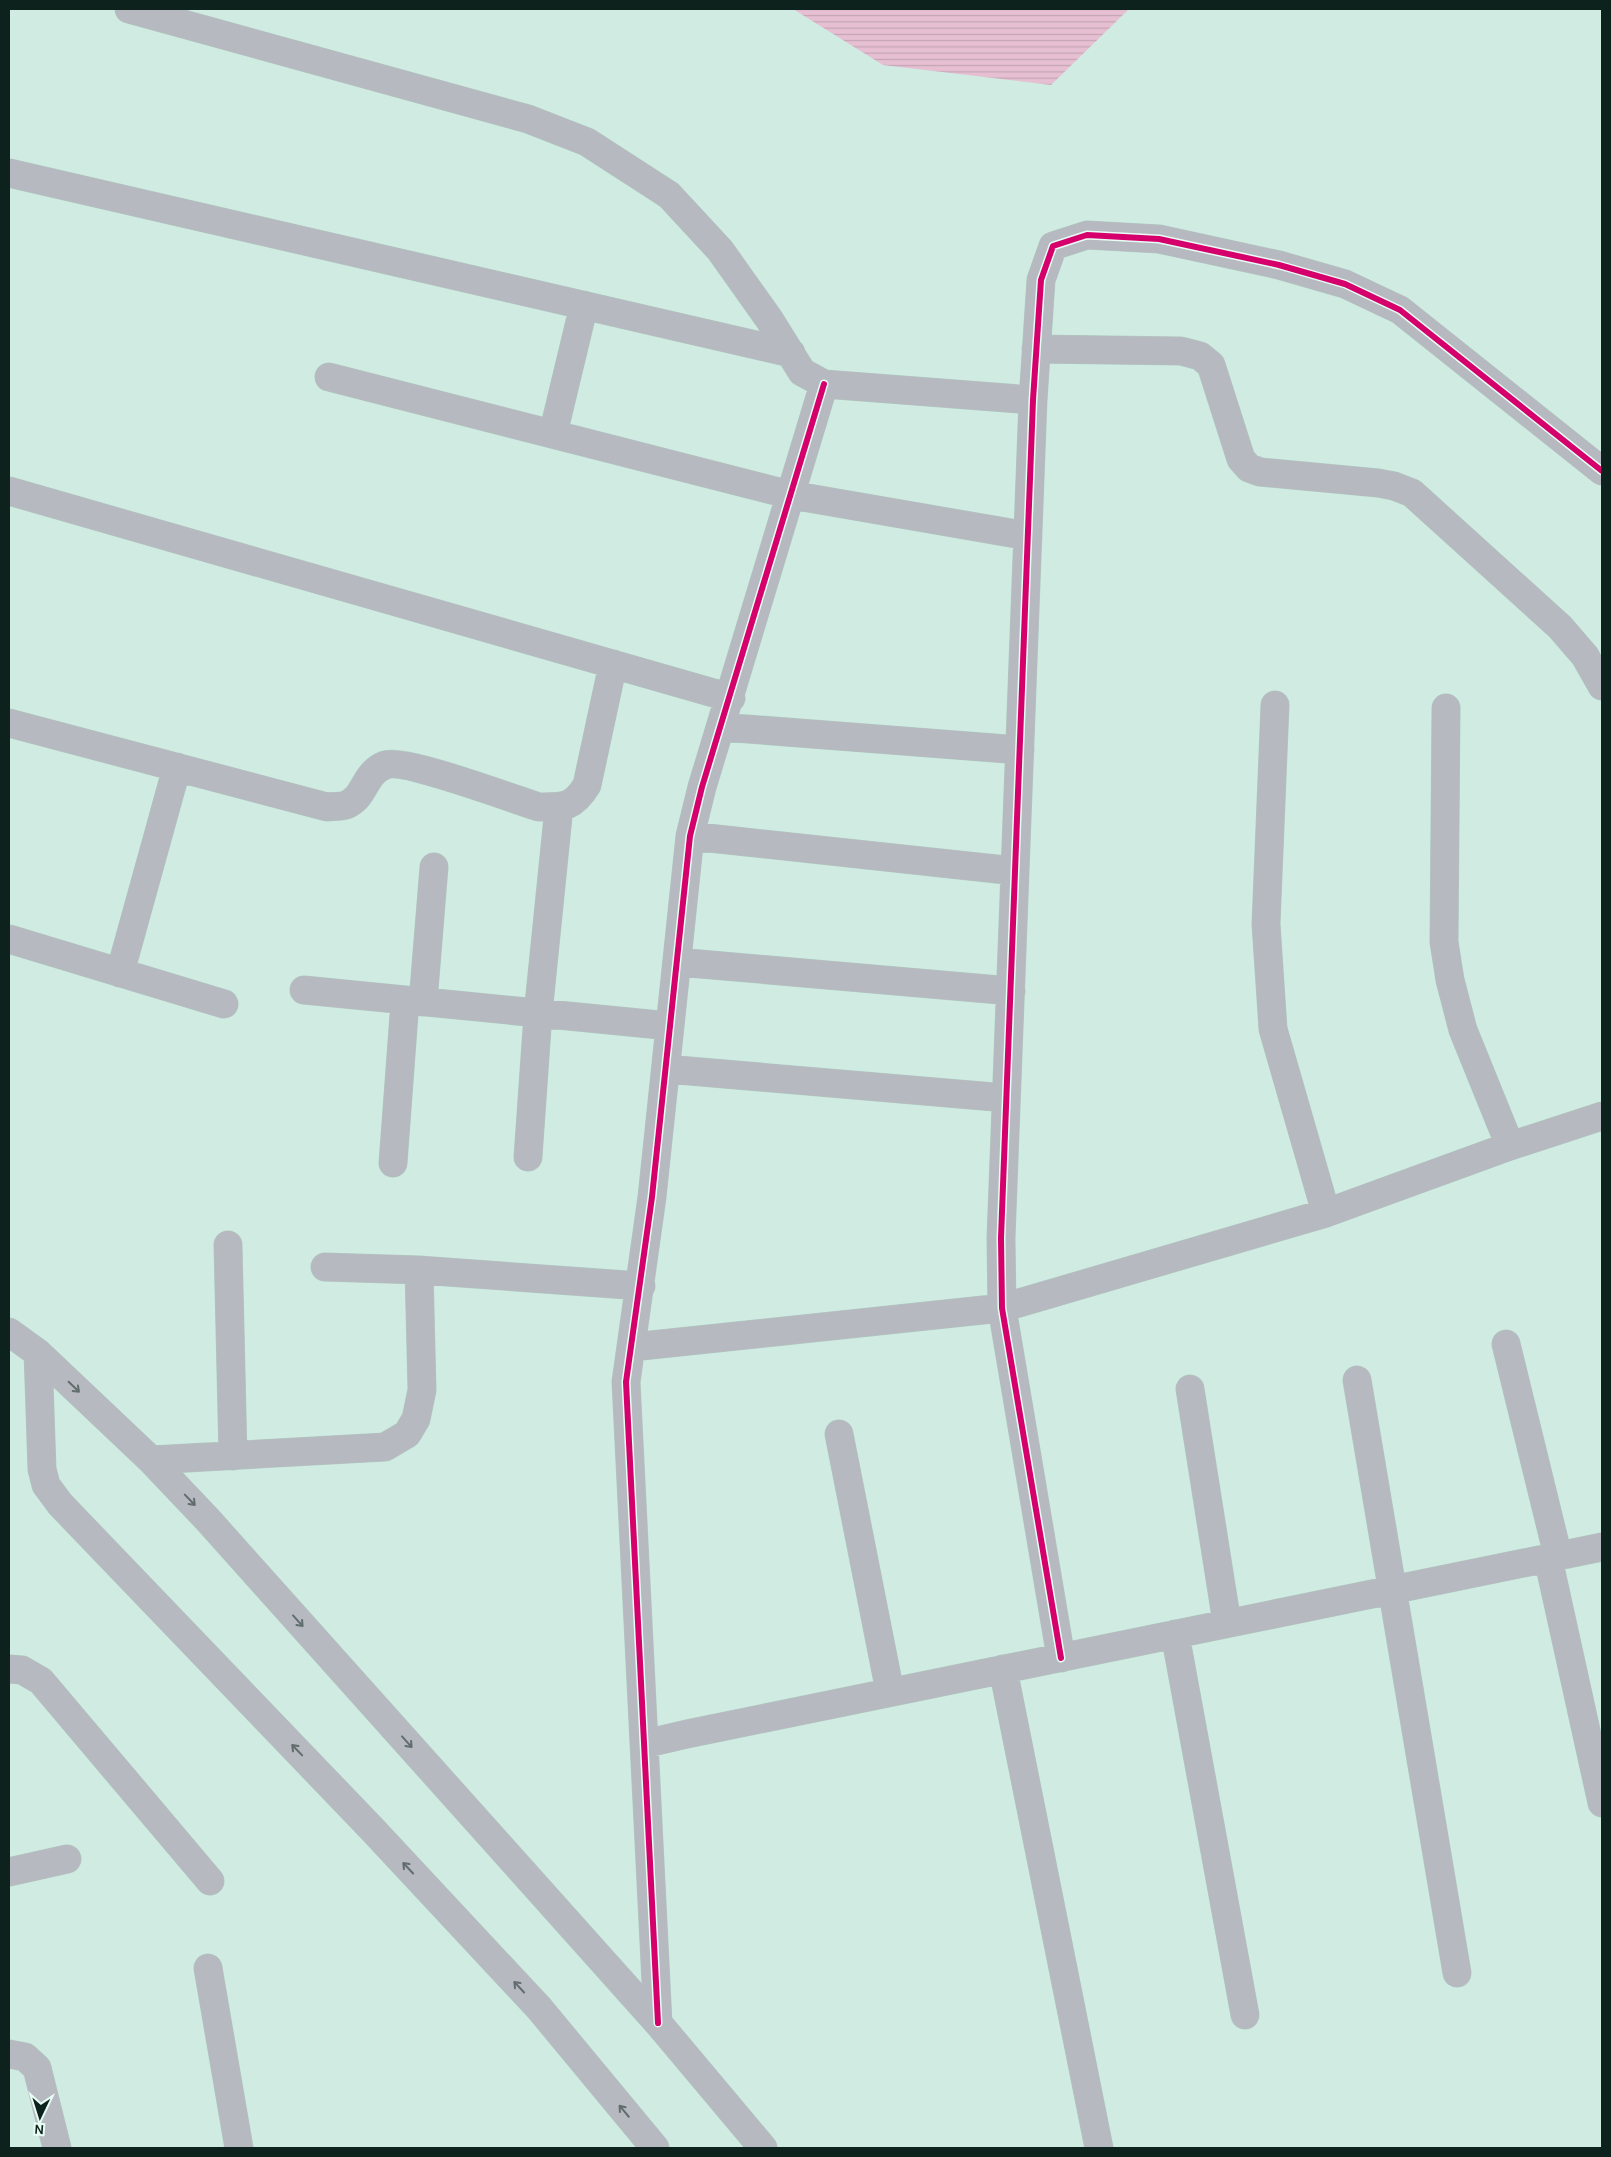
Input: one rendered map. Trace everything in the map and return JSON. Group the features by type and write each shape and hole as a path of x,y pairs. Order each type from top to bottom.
{"street":[{"path":"129,9 528,119 587,142 669,195 720,250 802,372 824,384 1033,400"},
{"path":"9,173 791,353"},
{"path":"1061,1658 1002,1308 1001,1238 1033,400 1041,280 1053,246 1087,235 1169,241 1278,265 1345,284 1400,310 1602,471"},
{"path":"553,434 584,305"},
{"path":"1036,349 1165,350 1200,356 1211,365 1238,452 1249,468 1260,472 1378,483 1394,486 1412,493 1560,628 1585,656 1602,686"},
{"path":"329,377 791,495 1028,536"},
{"path":"658,2023 626,1382 641,1286 690,836 702,787 731,698 824,384"},
{"path":"9,491 731,698"},
{"path":"9,723 327,807 346,805 359,795 372,772 387,764 403,766 539,807 559,807 577,800 587,785 613,664"},
{"path":"1275,705 1266,924 1273,1029 1326,1213"},
{"path":"1446,708 1444,942 1450,980 1463,1030 1510,1146"},
{"path":"721,727 1020,750"},
{"path":"120,973 177,767"},
{"path":"528,1157 538,1014 559,807"},
{"path":"690,836 1015,871"},
{"path":"393,1163 434,867"},
{"path":"9,939 224,1004"},
{"path":"677,962 1011,991"},
{"path":"304,990 670,1026"},
{"path":"666,1069 1006,1098"},
{"path":"632,1346 1002,1308 1326,1213 1510,1146 1602,1116"},
{"path":"228,1245 233,1456"},
{"path":"325,1267 419,1270 641,1286"},
{"path":"151,1460 385,1447 407,1434 416,1419 422,1390 419,1270"},
{"path":"9,1332 38,1353 151,1460 208,1520 658,2023 763,2148"},
{"path":"1506,1344 1553,1557 1602,1803"},
{"path":"38,1353 42,1469 46,1485 60,1504 372,1830 539,2008 656,2148"},
{"path":"1357,1380 1457,1973"},
{"path":"1190,1389 1227,1623"},
{"path":"839,1434 890,1692"},
{"path":"644,1744 1602,1547"},
{"path":"1175,1634 1245,2015"},
{"path":"9,1669 22,1670 41,1681 210,1881"},
{"path":"1003,1669 1099,2148"},
{"path":"9,1872 67,1859"},
{"path":"208,1968 239,2148"},
{"path":"9,2054 25,2057 37,2068 58,2148"}],"shaded area":[{"path":"793,9 1129,9 1051,85 883,65"}],"cycle path":[{"path":"1061,1658 1002,1308 1001,1238 1033,400 1041,280 1053,246 1087,235 1159,239 1279,265 1345,284 1400,310 1602,471"},
{"path":"658,2023 626,1382 652,1197 690,836 702,787 824,384"}]}
